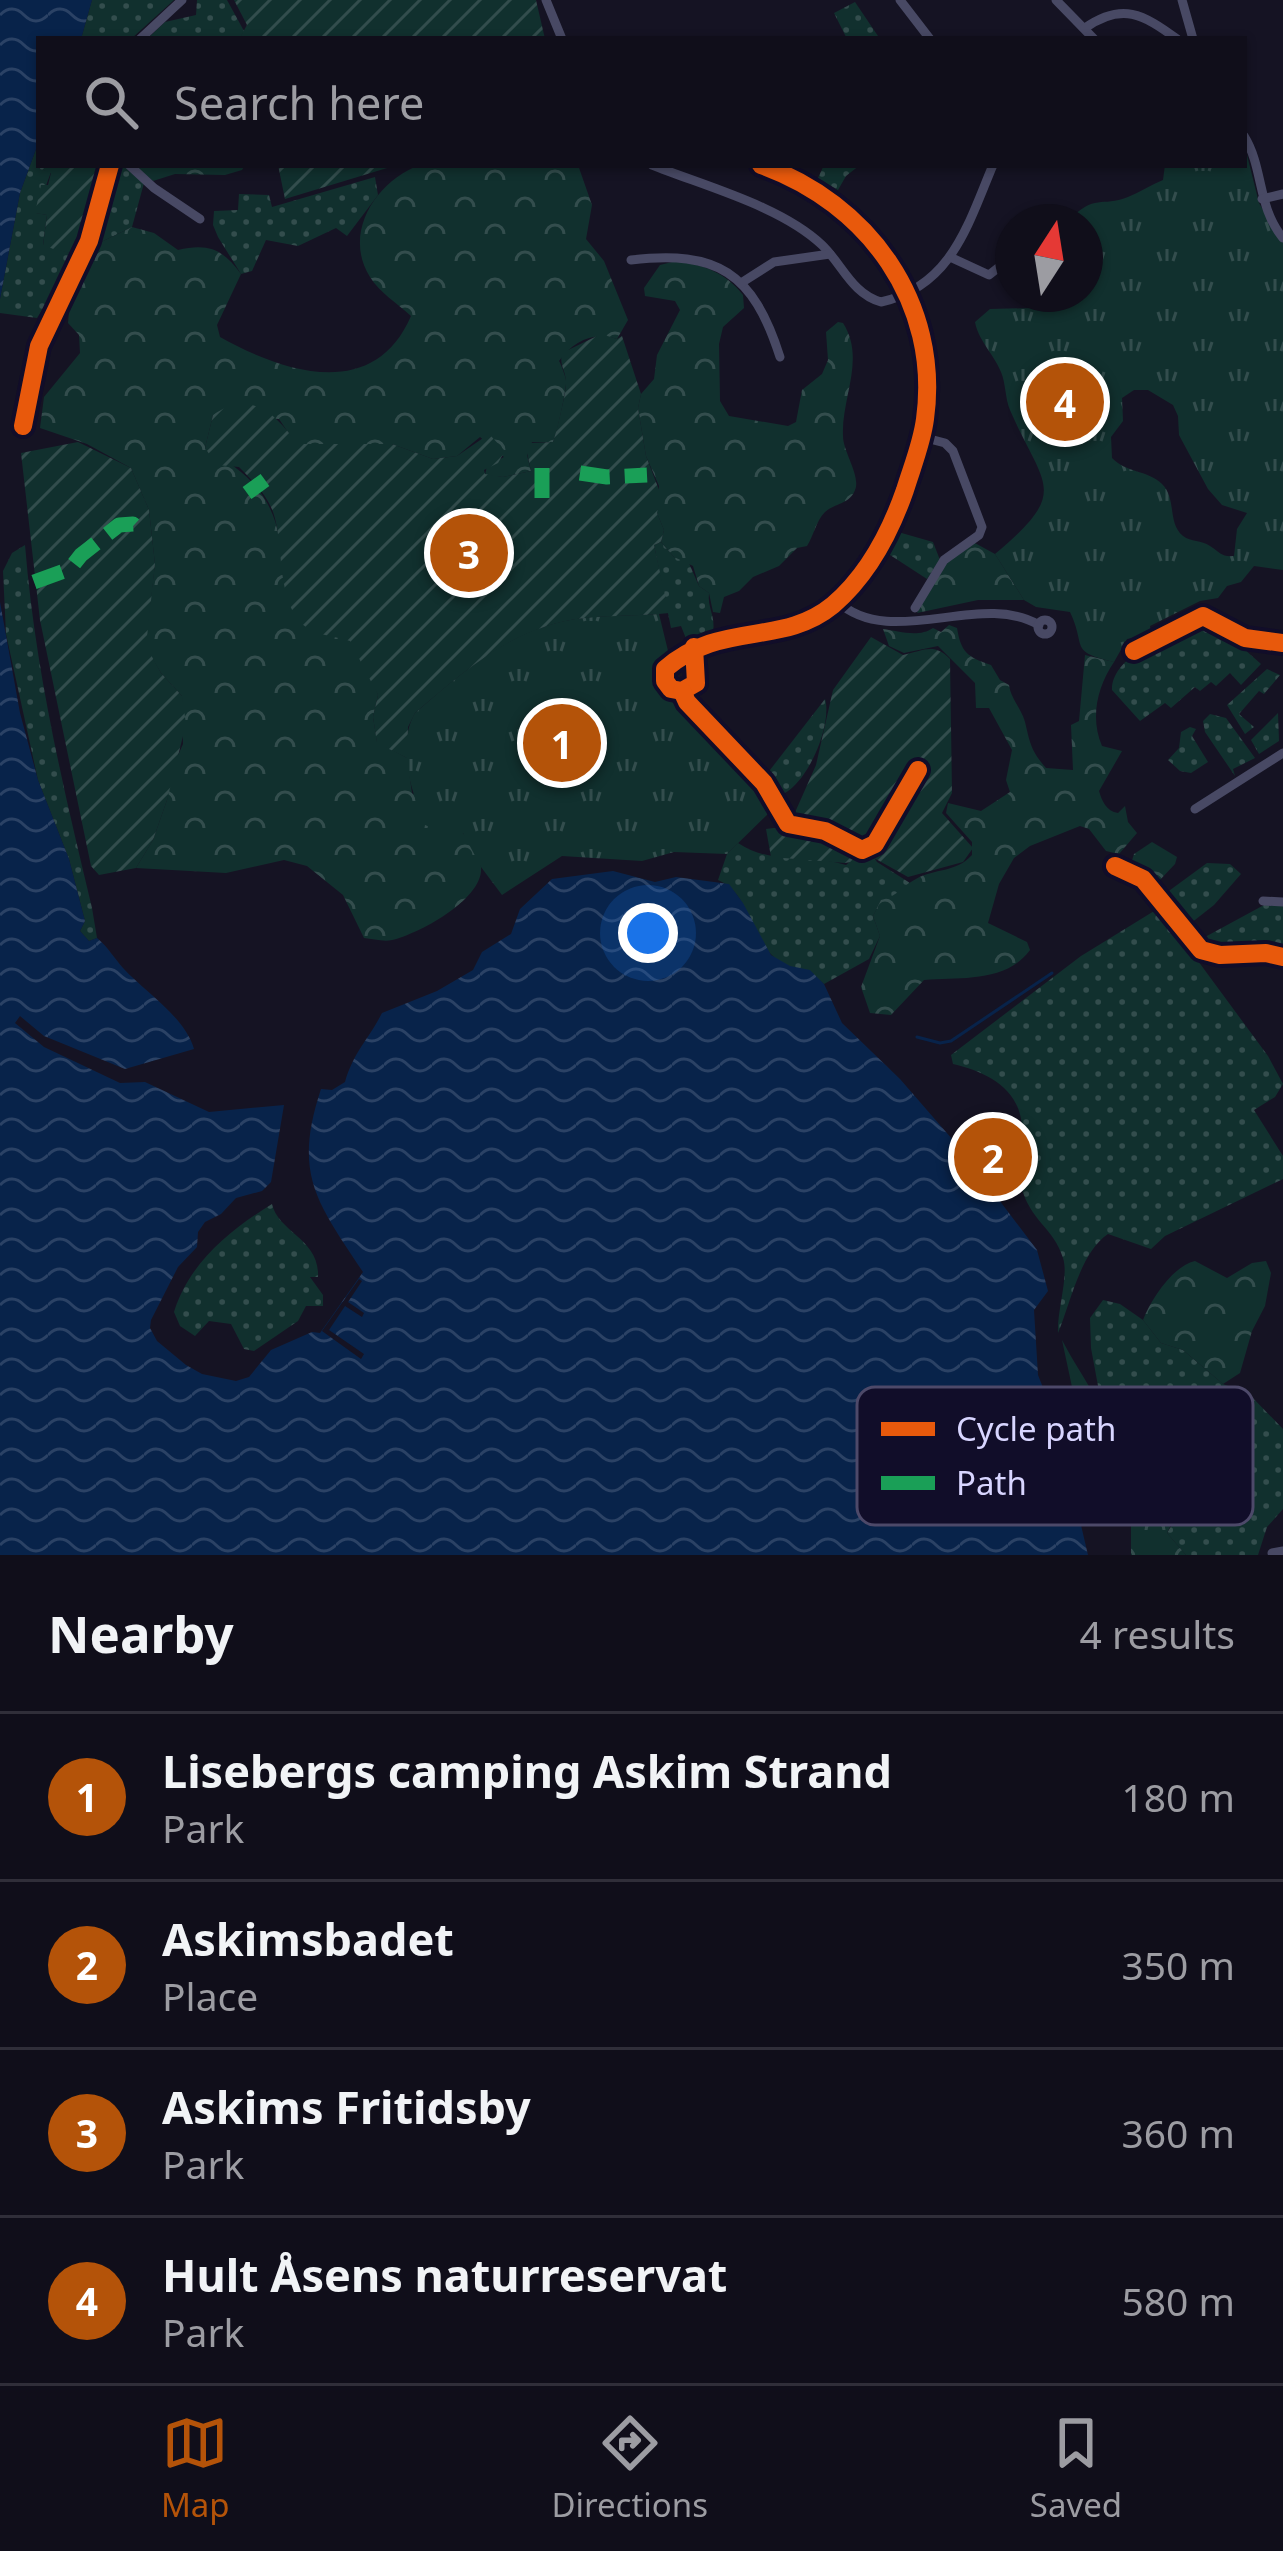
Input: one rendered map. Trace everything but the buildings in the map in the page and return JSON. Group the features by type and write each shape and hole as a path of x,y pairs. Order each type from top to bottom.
{"street":[{"path":"143,36 182,0"},
{"path":"546,0 561,36"},
{"path":"900,0 928,36"},
{"path":"1056,0 1092,36"},
{"path":"1182,0 1192,36"},
{"path":"1085,28 1110,14 1128,13 1172,36"},
{"path":"1247,142 1256,159 1262,200 1283,238"},
{"path":"23,426 39,346 88,242 109,168"},
{"path":"132,168 200,219"},
{"path":"659,168 785,219 830,254 855,287 872,299 887,301 939,273 952,258 992,168"},
{"path":"694,647 696,683 682,691 671,689 664,682 665,669 694,647 794,624 837,602 881,544 898,510 922,436 928,368 907,292 883,250 856,220 782,168"},
{"path":"1262,200 1283,194"},
{"path":"741,283 774,262 830,254"},
{"path":"631,260 698,258 723,268 741,283 780,357"},
{"path":"952,258 989,275 995,270"},
{"path":"915,608 944,560 982,530 953,451 945,443 922,436"},
{"path":"837,602 852,613 906,622 994,614 1025,617 1039,625"},
{"path":"1134,651 1203,616 1245,638 1283,643"},
{"path":"1196,809 1283,753"},
{"path":"1115,866 1143,879 1201,950 1283,957"},
{"path":"1263,901 1283,902"}],"green space":[{"path":"92,0 174,0 134,36 82,36"},
{"path":"197,0 227,0 244,31 241,36 150,36 165,22 196,15"},
{"path":"234,0 536,0 544,36 241,36 247,25"},
{"path":"855,2 878,36 846,36 834,13"},
{"path":"36,149 36,168 51,172 36,213 47,215 43,245 77,255 37,318 0,313 20,193"},
{"path":"1247,155 1259,203 1283,243 1283,570 1254,566 1218,598 1200,601 1150,626 1151,634 1127,639 1114,662 1084,651 1070,612 1036,607 1024,600 995,554 1034,515 1044,487 1010,410 1001,372 975,322 990,309 1103,312 1103,204 1092,204 1128,197 1163,180 1165,168 1247,168","holes":["1134,390 1148,390 1173,405 1179,435 1208,489 1222,505 1247,513 1237,529 1234,556 1183,536 1162,484 1112,458 1111,437 1123,421 1122,398"]},
{"path":"105,168 77,255 43,246 47,215 35,213 41,185 48,185 51,173 40,169"},
{"path":"113,168 128,168 144,183 132,227 95,245"},
{"path":"138,168 243,168 225,175 175,174 153,181"},
{"path":"279,168 387,168 285,199"},
{"path":"413,168 579,168 592,205 586,239 604,261 628,320 617,339 585,340 559,361 566,385 556,431 553,442 532,442 527,455 531,471 485,475 487,466 504,457 480,437 457,456 433,459 392,444 296,444 279,419 213,415 205,448 242,473 265,500 278,533 283,577 350,640 366,666 378,695 373,717 377,742 407,758 412,793 454,825 478,855 479,879 461,903 417,931 382,941 364,938 343,895 307,866 284,860 226,873 136,868 153,840 183,744 182,696 145,646 155,564 149,510 131,468 87,444 40,428 44,397 80,353 79,335 68,323 70,301 95,245 132,227 154,233 178,250 214,250 241,274 217,325 220,337 299,369 351,370 375,361 395,343 411,316 370,277 362,260 362,226 378,195"},
{"path":"823,168 856,168 838,190 818,178"},
{"path":"375,177 378,195 347,236 336,228 298,246 266,240 252,271 241,274 213,225 214,211 238,210 239,194 269,195 272,207"},
{"path":"676,261 713,271 743,295 744,308 723,327 719,344 720,401 729,416 788,426 796,422 802,390 822,374 828,360 826,332 843,323 852,350 843,436 856,478 853,495 825,512 807,546 724,597 720,613 713,612 709,593 699,586 693,566 674,557 661,542 659,486 646,456 638,408 680,310 675,301 645,296 644,288 660,265"},
{"path":"601,334 622,336 641,394 638,408 646,456 661,495 657,513 664,530 661,542 654,545 669,613 585,618 536,630 493,652 415,713 408,727 407,758 377,743 373,717 378,695 350,641 310,630 296,617 285,589 270,506 239,467 217,465 205,448 213,415 239,404 251,405 271,415 297,444 392,444 433,459 457,456 489,434 505,451 485,474 503,477 531,471 529,443 553,442 566,387 562,353"},
{"path":"78,442 131,468 149,510 155,564 146,646 161,673 182,696 186,724 153,840 136,868 99,875 91,866 40,620 21,453"},
{"path":"898,532 933,542 940,560 927,579 887,553"},
{"path":"661,542 674,557 688,561 699,586 709,593 713,632 687,641 681,626 671,628 654,545"},
{"path":"973,542 995,554 1024,600 978,600 917,613 943,566"},
{"path":"25,545 43,682 97,938 89,941 80,931 85,921 69,859 38,780 6,634 3,571 12,553"},
{"path":"659,614 679,696 771,811 727,854 674,852 642,861 562,856 502,895 463,833 449,835 425,825 406,754 415,713 492,652 536,630 584,618"},
{"path":"1203,619 1217,625 1261,664 1241,685 1230,673 1216,686 1211,682 1200,691 1195,687 1171,708 1165,703 1140,721 1112,690 1122,665 1147,646"},
{"path":"949,625 957,628 966,653 991,665 1009,685 1032,746 1046,768 1073,770 1071,725 1079,721 1085,655 1114,662 1100,692 1096,725 1102,746 1122,751 1099,791 1110,810 1118,813 1125,806 1128,822 1137,833 1119,854 1106,851 1089,829 1080,826 1030,846 1014,858 999,884 988,923 1027,942 1030,950 1020,961 981,976 924,980 891,1015 870,1013 861,987 880,936 873,916 881,900 972,855 972,842 946,813 948,803 981,811 1010,792 1006,780 1012,750 989,708 976,708 975,683 938,646 904,653 889,646 883,629 941,632"},
{"path":"871,637 903,655 933,649 950,659 952,793 942,813 973,848 963,862 908,877 874,858 845,863 771,857 766,829 789,826 816,765 833,690"},
{"path":"1267,669 1280,675 1239,714 1254,727 1245,734 1227,705"},
{"path":"825,699 825,725 814,756 797,783 776,796 763,779"},
{"path":"1278,713 1279,741 1259,754 1251,740"},
{"path":"1210,714 1226,718 1255,758 1233,769 1235,776 1205,732 1203,721"},
{"path":"1196,729 1192,736 1208,762 1191,773 1180,771 1168,760 1179,748 1181,732"},
{"path":"1152,842 1177,857 1158,882 1130,867 1134,854"},
{"path":"738,843 776,857 846,865 861,852 870,852 877,862 910,883 898,896 881,901 873,916 880,936 869,959 824,984 774,957 737,894 718,880 727,854"},
{"path":"1207,863 1230,864 1241,874 1186,927 1162,896"},
{"path":"1264,905 1283,906 1283,954 1219,951 1200,944 1205,937"},
{"path":"1159,908 1268,1056 1283,1084 1275,1097 1254,1110 1283,1156 1283,1179 1165,1236 1151,1249 1108,1234 1083,1266 1058,1333 1064,1265 1059,1248 1030,1208 1021,1186 1022,1130 1016,1104 1001,1085 953,1064 951,1055 1081,956"},
{"path":"272,1204 317,1264 318,1277 310,1277 323,1295 323,1306 306,1306 298,1321 254,1351 244,1349 231,1324 209,1321 195,1336 180,1326 174,1312 190,1278 226,1237"},
{"path":"1195,1261 1227,1278 1252,1263 1266,1261 1271,1273 1265,1306 1240,1373 1223,1384 1183,1350 1161,1343 1143,1320 1164,1284"},
{"path":"1103,1300 1120,1304 1143,1320 1161,1343 1183,1350 1230,1387 1098,1387 1090,1318"},
{"path":"1062,1340 1089,1387 1072,1387"},
{"path":"1253,1398 1283,1429 1283,1509 1267,1527 1258,1555 1186,1555 1167,1533 1172,1525 1253,1525"},
{"path":"1171,1525 1167,1533 1186,1555 1131,1555 1131,1526"}],"water":[{"path":"0,0 92,0 82,36 36,36 36,149 20,193 0,299"},
{"path":"0,602 20,713 85,921 80,931 89,941 101,941 173,1016 194,1049 125,1069 44,1036 20,1016 15,1023 44,1047 120,1083 145,1082 209,1112 284,1105 271,1182 262,1191 236,1198 205,1222 198,1232 197,1247 178,1267 151,1320 157,1341 202,1374 236,1381 249,1377 271,1350 320,1333 363,1272 314,1186 309,1143 321,1089 332,1090 345,1082 382,1013 437,991 473,970 482,952 511,934 520,909 552,879 613,871 655,882 676,877 729,884 771,955 810,970 824,984 842,1023 900,1079 959,1147 1037,1250 1048,1291 1034,1310 1043,1387 857,1387 857,1525 1081,1525 1088,1555 0,1555"}],"pier":[{"path":"359,1279 348,1302 364,1313 362,1317 345,1306 329,1330 364,1354 361,1359 322,1331"}],"waterway":[{"path":"917,1037 951,1041 1052,973"}],"marked path":[{"path":"542,466 542,498"},
{"path":"580,473 647,475"},
{"path":"247,493 265,480"},
{"path":"34,582 70,569 119,525 133,524 144,534"}],"cycle path":[{"path":"23,426 39,346 89,241 109,168"},
{"path":"694,650 729,638 793,626 813,618 846,593 892,522 925,419 927,376 921,336 889,263 834,204 768,168"},
{"path":"1134,651 1203,616 1245,638 1283,643"},
{"path":"694,650 696,683 682,691 671,689 665,669 694,650"},
{"path":"682,691 764,783 788,824 825,831 862,850 875,844 918,770"},
{"path":"1115,866 1143,879 1201,950 1283,957"}],"place":[{"name":"Hult Åsens naturreservat","path":"1065,402"},
{"name":"Askims Fritidsby","path":"469,553"},
{"name":"Lisebergs camping Askim Strand","path":"562,743"},
{"name":"Askimsbadet","path":"993,1157"}]}
